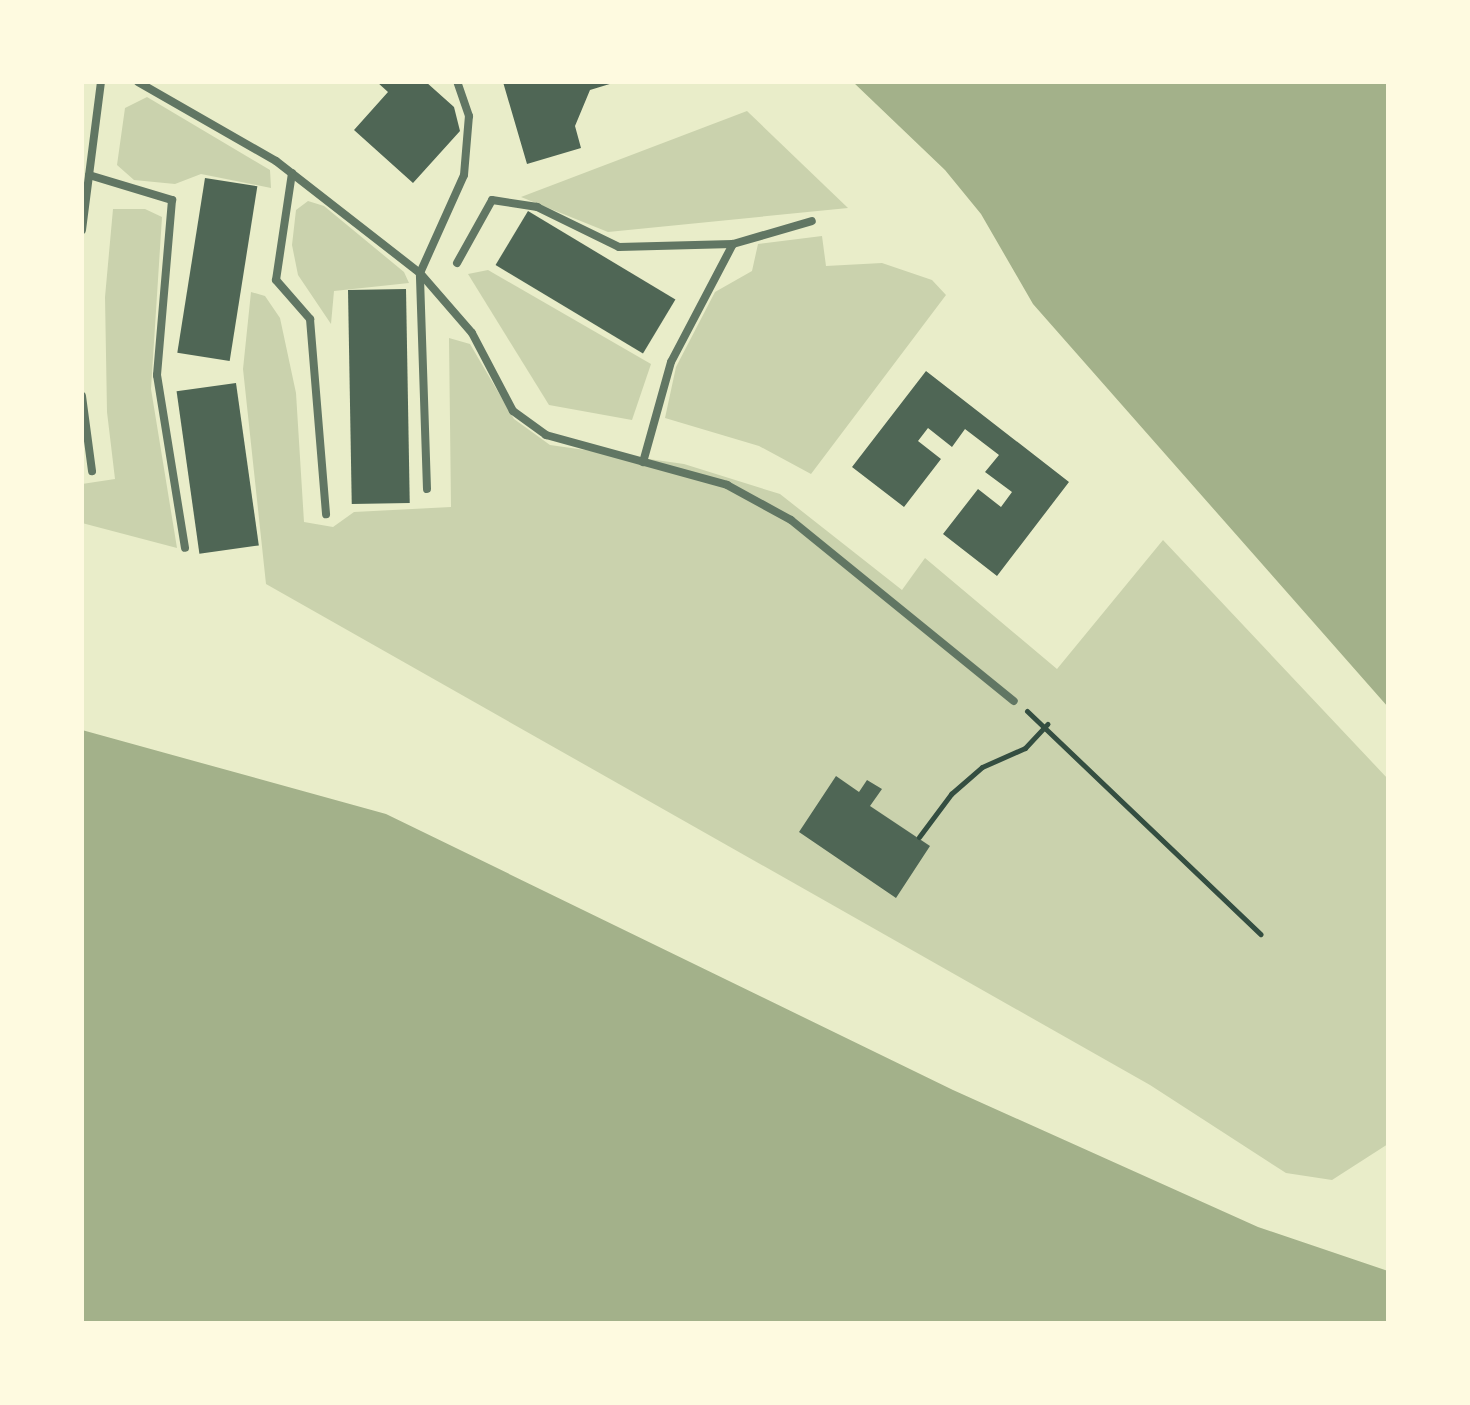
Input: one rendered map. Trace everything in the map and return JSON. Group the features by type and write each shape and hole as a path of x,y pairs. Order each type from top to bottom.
{"street":[{"path":"82,230 101,82"},
{"path":"138,82 292,173 420,273 472,333 513,411 546,435 727,485 791,520 1014,701"},
{"path":"427,489 420,273 464,175 469,116 457,82"},
{"path":"292,173 276,280 310,319 326,514"},
{"path":"89,175 172,200 157,375 185,548"},
{"path":"457,263 492,200 537,207 619,247 733,244 812,221"},
{"path":"643,462 671,362 733,244"},
{"path":"82,396 92,471"}],"path":[{"path":"1014,701 1047,724 1260,934"},
{"path":"919,837 951,794 982,767 1025,748 1047,724"}],"shaded area":[{"path":"853,82 1388,82 1388,707 1033,304 981,214 945,170"},
{"path":"147,97 270,170 271,188 201,174 175,184 134,180 117,165 125,108"},
{"path":"747,111 848,208 608,232 521,197"},
{"path":"308,201 324,206 404,272 409,283 334,291 331,324 298,275 292,245 296,210"},
{"path":"113,209 145,209 162,217 151,389 177,548 82,523 82,484 115,479 107,412 105,297"},
{"path":"822,236 826,266 882,263 932,280 946,295 811,474 759,446 665,418 676,367 715,292 752,271 758,244"},
{"path":"488,270 651,364 632,420 549,405 468,274"},
{"path":"251,292 265,296 280,318 296,393 304,522 333,527 354,512 451,507 449,338 470,344 514,419 550,445 684,464 780,494 902,590 925,558 1057,669 1163,540 1388,779 1388,1144 1332,1180 1286,1173 1150,1085 266,584 243,369"},
{"path":"82,730 386,814 953,1090 1258,1227 1388,1271 1388,1323 82,1323"}],"building":[{"path":"377,82 426,82 454,107 460,131 413,183 354,130 388,92"},
{"path":"503,82 613,83 590,90 575,126 581,148 527,164"},
{"path":"205,178 257,186 230,361 177,353"},
{"path":"528,211 675,300 643,354 496,265"},
{"path":"406,289 410,503 352,504 348,290"},
{"path":"926,371 1069,482 997,576 943,534 978,489 1001,507 1012,492 985,472 999,455 965,429 952,447 928,428 918,441 941,459 904,507 852,467"},
{"path":"236,383 259,545 199,554 177,391"},
{"path":"836,776 859,792 867,780 882,789 870,806 930,846 896,898 799,832"}]}
